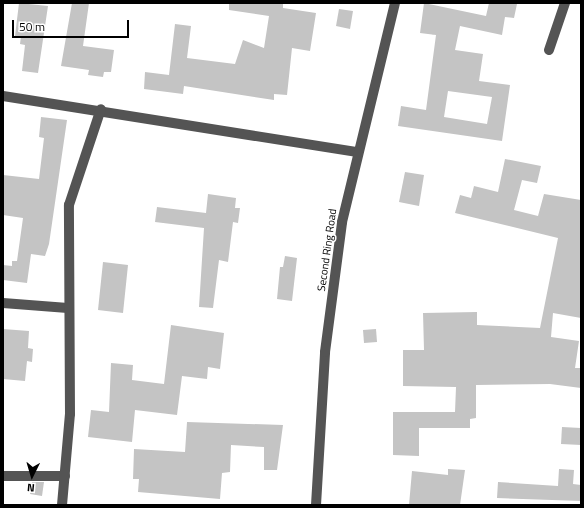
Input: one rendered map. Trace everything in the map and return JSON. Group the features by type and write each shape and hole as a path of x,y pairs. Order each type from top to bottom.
{"street":[{"name":"Second Ring Road","path":"316,505 325,352 342,222 395,3"},
{"path":"549,50 565,3"},
{"path":"3,96 101,109 358,152"},
{"path":"62,505 70,414 68,308 69,205 101,109"},
{"path":"3,303 68,308"},
{"path":"3,476 65,476"}],"building":[{"path":"19,3 48,6 38,73 22,71 25,45 20,44 21,36 15,36"},
{"path":"72,3 89,3 83,46 114,50 111,72 104,72 103,77 88,75 89,70 61,66"},
{"path":"229,3 283,3 283,8 316,13 310,51 292,48 287,95 274,94 274,100 184,86 183,94 144,89 145,72 169,75 175,24 191,26 187,58 235,64 243,40 264,48 269,16 229,10"},
{"path":"424,3 486,16 489,3 517,4 514,18 505,17 502,35 460,26 455,50 483,54 479,81 510,85 502,141 398,126 401,106 426,110 436,35 420,33","holes":["448,91 492,97 487,124 444,117"]},
{"path":"339,9 353,11 350,29 336,26"},
{"path":"41,117 67,120 49,244 45,256 31,254 27,283 3,280 3,265 12,266 12,261 17,261 23,218 3,215 3,175 39,179 44,138 39,137"},
{"path":"505,159 541,166 537,183 522,180 514,210 538,216 544,194 581,200 581,318 553,313 551,337 579,341 575,368 581,368 581,388 550,384 476,385 476,418 470,419 470,428 419,428 419,456 393,455 393,412 455,412 456,387 403,386 403,350 424,350 423,313 477,312 477,325 540,328 558,238 455,213 460,195 471,198 474,186 498,192"},
{"path":"405,172 424,175 419,206 399,202"},
{"path":"208,194 236,198 235,208 240,208 238,223 233,222 228,262 219,260 213,308 199,307 204,228 155,222 157,207 206,213"},
{"path":"285,256 297,258 292,301 277,299 280,267 283,267"},
{"path":"103,262 128,265 123,313 98,310"},
{"path":"171,325 224,333 220,369 208,367 207,379 182,376 177,415 135,410 132,442 88,437 91,410 109,412 111,363 133,365 132,380 164,384"},
{"path":"3,329 29,331 28,348 33,349 32,362 27,361 25,381 3,379"},
{"path":"376,329 377,342 364,343 363,330"},
{"path":"187,422 283,425 277,470 264,470 264,447 231,445 230,472 222,473 220,499 138,492 139,479 133,479 134,449 185,452"},
{"path":"562,427 581,428 581,445 561,444"},
{"path":"448,469 465,470 460,505 409,505 412,471 448,475"},
{"path":"559,469 574,470 573,484 581,485 581,501 497,498 498,482 558,486"},
{"path":"32,482 44,482 42,496 30,494"}]}
